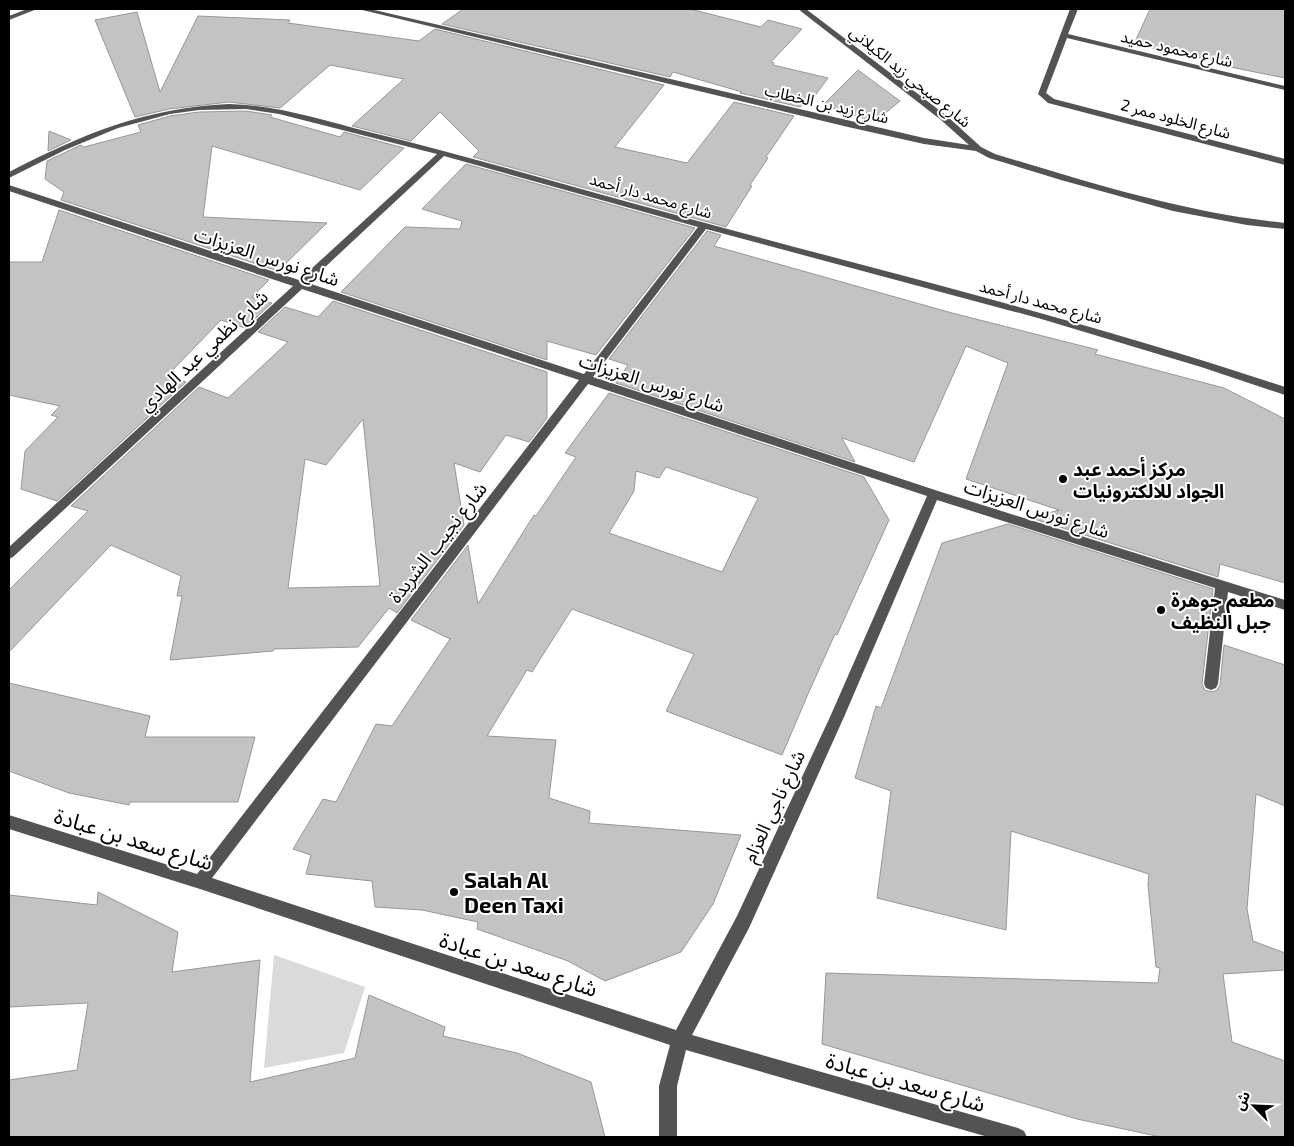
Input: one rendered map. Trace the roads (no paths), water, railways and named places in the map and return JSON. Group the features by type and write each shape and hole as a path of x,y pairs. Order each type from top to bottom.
{"street":[{"path":"9,18 33,9"},
{"name":"شارع زيد بن الخطاب","path":"362,9 848,124 924,141 978,149 992,156 1187,212 1285,226"},
{"name":"شارع صبحي زيد الكيلاني","path":"802,9 944,118 978,149"},
{"path":"1063,35 1074,9"},
{"name":"شارع محمود حميد","path":"1063,35 1285,88"},
{"name":"شارع الخلود ممر 2","path":"1063,35 1042,94 1045,98 1285,162"},
{"name":"شارع محمد دار أحمد","path":"9,175 76,140 110,127 150,116 187,109 229,106 266,109 444,152 703,226 1126,338 1285,390"},
{"name":"شارع نظمي عبد الهادي","path":"9,554 444,152"},
{"name":"شارع نورس العزيزات","path":"9,188 934,494 1285,605"},
{"name":"شارع نجيب الشريدة","path":"200,882 703,226"},
{"name":"شارع ناجي العزام","path":"668,1137 668,1086 680,1040 743,922 837,717 934,494"},
{"path":"1211,684 1222,585"},
{"name":"شارع سعد بن عبادة","path":"9,822 200,882 680,1040 1018,1137"}],"place":[{"name":"مركز أحمد عبد الجواد للالكترونيات","path":"1063,479"},
{"name":"مطعم جوهرة جبل النظيف","path":"1161,610"},
{"name":"Salah Al Deen Taxi","path":"454,892"}]}
